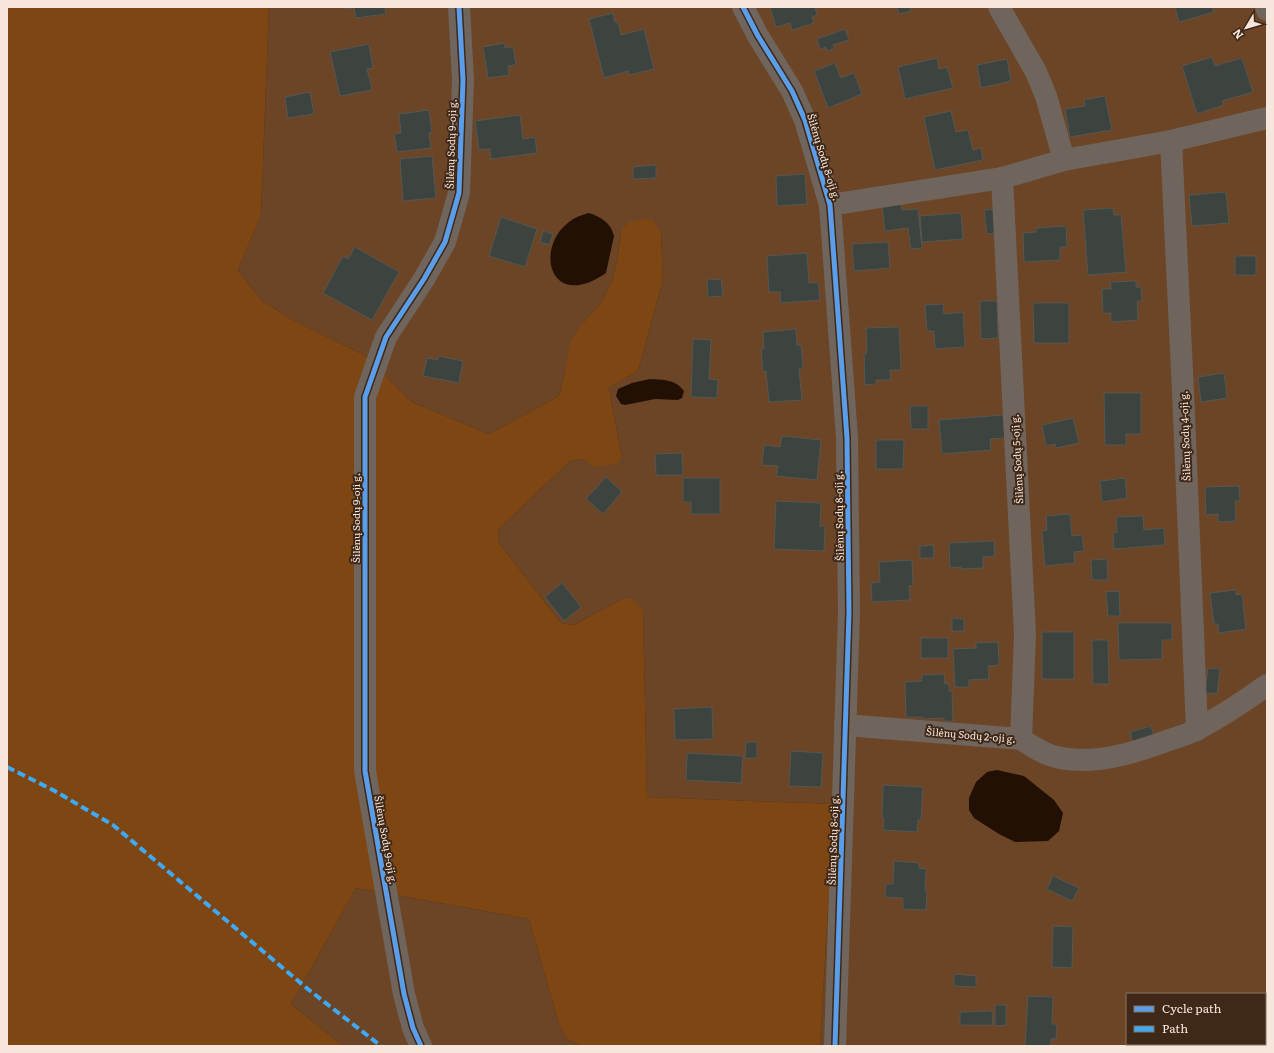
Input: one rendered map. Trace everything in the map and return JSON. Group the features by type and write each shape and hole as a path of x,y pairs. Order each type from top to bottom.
{"street":[{"name":"Šilėnų Sodų 9-oji g.","path":"421,1046 413,1028 404,994 365,771 365,397 386,337 424,279 445,242 459,193 463,80 459,7"},
{"name":"Šilėnų Sodų 8-oji g.","path":"743,7 758,36 792,91 805,120 830,205 847,438 849,612 836,1046"},
{"path":"999,7 1038,78 1046,96 1064,160"},
{"path":"830,205 1002,178 1064,160 1171,141 1267,118"},
{"name":"Šilėnų Sodų 4-oji g.","path":"1171,141 1184,400 1197,730"},
{"name":"Šilėnų Sodų 5-oji g.","path":"1002,178 1026,634 1021,739"},
{"name":"Šilėnų Sodų 2-oji g.","path":"845,725 1021,739 1046,754 1067,759 1082,760 1106,758 1139,751 1197,730 1267,685"}],"shaded area":[{"path":"7,7 269,7 261,215 238,270 261,300 293,320 364,355 412,402 489,434 559,396 570,342 582,324 601,303 612,281 617,262 621,230 631,221 652,219 661,233 663,280 638,371 609,388 622,458 616,464 595,467 584,459 570,461 498,530 499,543 561,623 574,625 622,599 632,599 643,610 647,797 834,804 820,1046 579,1045 566,1038 559,1024 529,919 356,888 291,1004 343,1046 7,1046"},
{"path":"269,7 1267,7 1267,1046 820,1046 834,804 647,797 643,610 622,599 574,625 561,623 499,543 498,530 570,461 622,458 609,388 638,371 663,280 661,233 621,230 617,262 612,281 601,303 582,324 565,372 559,396 489,434 412,402 364,355 293,320 261,300 238,270 261,215"},
{"path":"589,213 598,216 605,221 613,231 614,236 606,273 584,284 568,284 556,277 551,265 551,250 558,234 570,221"},
{"path":"650,379 669,381 677,384 684,391 682,398 678,400 655,399 625,405 621,404 616,396 618,389 632,383"},
{"path":"997,770 1024,776 1054,800 1063,813 1059,831 1048,841 1015,842 974,818 969,810 969,798 976,782 987,772"},
{"path":"356,888 529,919 559,1024 566,1038 579,1045 587,1046 343,1046 291,1004"}],"building":[{"path":"346,7 385,7 386,14 356,18 354,8 346,9"},
{"path":"770,7 815,7 817,15 812,17 814,23 792,30 790,23 776,27"},
{"path":"897,7 910,7 911,11 899,14"},
{"path":"1175,7 1212,7 1214,12 1179,22"},
{"path":"613,13 615,22 618,22 621,35 644,29 654,69 629,75 628,71 604,78 589,19"},
{"path":"845,29 849,40 833,45 834,49 827,51 826,47 820,49 817,39"},
{"path":"504,43 505,48 513,47 516,65 508,66 509,75 488,78 483,47"},
{"path":"369,44 373,68 367,69 372,90 340,96 330,52"},
{"path":"1212,57 1215,66 1242,58 1253,92 1222,101 1224,105 1197,114 1182,66"},
{"path":"937,58 939,69 947,67 953,88 905,99 898,67"},
{"path":"1007,59 1011,81 981,88 977,65"},
{"path":"835,63 841,78 854,73 862,94 828,108 814,71"},
{"path":"310,92 314,114 288,118 285,97"},
{"path":"1105,96 1112,130 1070,137 1065,109 1085,106 1084,100"},
{"path":"429,110 432,133 429,133 431,148 397,152 394,134 401,133 399,114"},
{"path":"951,111 956,132 968,130 973,150 981,148 983,160 935,170 924,117"},
{"path":"520,115 523,139 535,137 537,153 491,159 490,149 479,150 475,121"},
{"path":"432,156 436,198 403,201 400,159"},
{"path":"656,165 656,178 633,179 633,167"},
{"path":"805,174 807,204 777,206 776,176"},
{"path":"1226,192 1229,223 1192,226 1189,195"},
{"path":"901,204 902,210 918,209 922,248 911,249 908,228 885,231 882,206"},
{"path":"1113,208 1114,215 1121,215 1126,272 1088,275 1083,210"},
{"path":"997,209 1000,233 987,234 984,210"},
{"path":"961,213 963,239 922,242 920,216"},
{"path":"501,217 537,229 525,267 489,256"},
{"path":"1066,226 1067,247 1060,247 1060,260 1024,262 1023,233 1036,232 1036,228"},
{"path":"543,231 553,234 549,245 540,242"},
{"path":"888,242 890,268 854,271 852,244"},
{"path":"355,247 399,272 372,320 323,293 343,256 348,259"},
{"path":"807,253 809,283 818,282 820,300 781,303 780,292 769,292 767,256"},
{"path":"1235,256 1256,256 1256,275 1235,275"},
{"path":"721,279 723,296 708,297 707,280"},
{"path":"1136,281 1136,287 1141,287 1142,301 1137,301 1138,320 1111,322 1111,313 1103,313 1102,289 1111,289 1110,282"},
{"path":"980,301 997,301 998,338 981,339"},
{"path":"1033,303 1069,303 1069,343 1034,343"},
{"path":"943,304 944,314 963,312 965,347 935,349 934,331 927,331 925,305"},
{"path":"899,327 901,370 890,370 891,380 876,380 876,384 865,385 864,354 867,353 866,328"},
{"path":"796,329 797,345 801,345 803,368 799,369 802,400 769,402 766,371 763,372 761,349 764,349 763,332"},
{"path":"693,339 711,340 709,379 718,380 717,398 691,397"},
{"path":"438,356 463,361 459,383 423,376 427,358 438,360"},
{"path":"1224,373 1227,398 1201,402 1198,377"},
{"path":"1104,393 1141,393 1141,434 1126,434 1126,445 1105,445"},
{"path":"910,406 928,406 928,429 911,429"},
{"path":"1003,415 1005,438 990,439 991,450 942,454 939,420"},
{"path":"1073,418 1079,443 1056,448 1055,444 1046,446 1042,425"},
{"path":"782,436 821,440 817,480 776,476 778,466 762,465 764,445 780,447"},
{"path":"876,440 904,440 903,469 876,469"},
{"path":"682,453 683,475 656,475 655,454"},
{"path":"606,477 622,492 603,514 586,499"},
{"path":"683,478 720,478 720,514 691,514 691,502 683,502"},
{"path":"1125,478 1127,498 1102,502 1100,481"},
{"path":"1239,486 1240,501 1235,501 1236,521 1218,522 1218,514 1206,515 1205,487"},
{"path":"776,501 821,503 820,526 825,526 824,551 774,549"},
{"path":"1070,514 1072,536 1082,535 1084,551 1074,552 1075,563 1045,566 1042,531 1047,530 1046,516"},
{"path":"1143,516 1144,530 1164,528 1165,545 1114,549 1113,533 1117,532 1116,517"},
{"path":"994,541 995,556 983,557 983,568 950,568 949,543"},
{"path":"933,545 934,558 920,558 920,546"},
{"path":"1107,559 1108,580 1092,580 1091,560"},
{"path":"912,560 913,585 909,586 910,600 872,602 871,583 880,582 879,562"},
{"path":"562,583 581,607 564,621 545,597"},
{"path":"1236,590 1236,595 1242,594 1246,629 1219,633 1218,624 1214,624 1210,593"},
{"path":"1119,591 1120,616 1108,616 1106,592"},
{"path":"952,618 964,619 964,631 952,631"},
{"path":"1118,623 1172,623 1172,640 1162,640 1162,659 1119,660"},
{"path":"1042,632 1074,632 1074,679 1042,679"},
{"path":"921,638 948,638 948,658 921,658"},
{"path":"1092,640 1108,640 1109,684 1093,684"},
{"path":"998,642 999,665 988,666 989,679 969,680 969,687 955,687 953,649 976,648 976,643"},
{"path":"1208,668 1220,669 1217,694 1205,693"},
{"path":"944,674 945,684 949,684 949,691 952,691 953,721 944,721 944,718 923,719 923,717 906,717 905,682 922,681 922,675"},
{"path":"712,707 713,739 675,740 674,709"},
{"path":"1151,726 1154,736 1133,743 1130,732"},
{"path":"746,742 757,742 757,758 745,758"},
{"path":"791,751 823,753 821,787 789,786"},
{"path":"687,753 743,756 741,783 686,780"},
{"path":"883,785 923,787 921,820 918,820 917,832 883,830"},
{"path":"894,861 919,863 919,868 926,869 926,910 903,909 903,898 885,897 886,884 893,884"},
{"path":"1053,876 1079,888 1072,901 1047,889"},
{"path":"1053,926 1073,927 1072,968 1052,967"},
{"path":"954,974 976,976 976,987 954,986"},
{"path":"1028,996 1053,997 1052,1024 1057,1024 1056,1039 1051,1039 1051,1046 1025,1046"},
{"path":"995,1005 1006,1005 1006,1025 995,1026"},
{"path":"992,1011 993,1025 960,1025 960,1012"}],"marked path":[{"path":"7,767 53,790 113,825 309,990 381,1046"}],"cycle path":[{"path":"421,1046 413,1028 404,994 365,771 365,397 386,337 424,279 445,242 459,193 463,80 459,7"},
{"path":"743,7 758,36 792,91 805,120 830,205 847,438 849,612 835,1046"}]}
